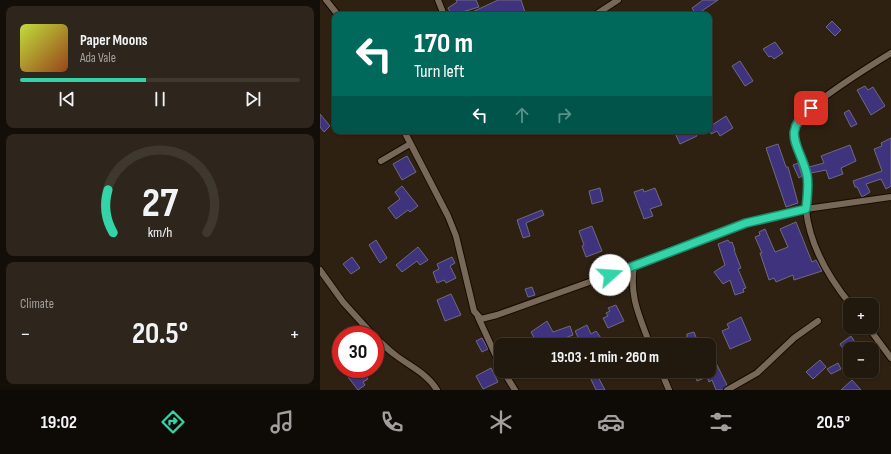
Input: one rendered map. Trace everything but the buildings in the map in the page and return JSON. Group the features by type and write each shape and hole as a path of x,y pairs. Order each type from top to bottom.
{"street":[{"path":"326,0 336,12"},
{"path":"438,0 443,12"},
{"path":"599,12 618,0"},
{"path":"845,298 833,284 812,241 806,209 807,175 798,153 794,134 795,126 800,117 834,91 891,53"},
{"path":"405,134 448,216 456,236 471,303 494,352"},
{"path":"381,161 410,144"},
{"path":"478,317 481,318 497,315 634,266 671,250 746,223 806,209 891,197"},
{"path":"634,266 632,294 648,338"},
{"path":"320,270 343,302 365,326"},
{"path":"727,390 757,373 794,338 818,321"},
{"path":"873,334 891,358"},
{"path":"384,345 432,381 437,390"},
{"path":"507,378 515,390"},
{"path":"664,378 669,390"}],"route":[{"path":"610,275 671,250 746,223 806,209 807,175 798,153 794,134 795,126 800,117 811,108"}]}
